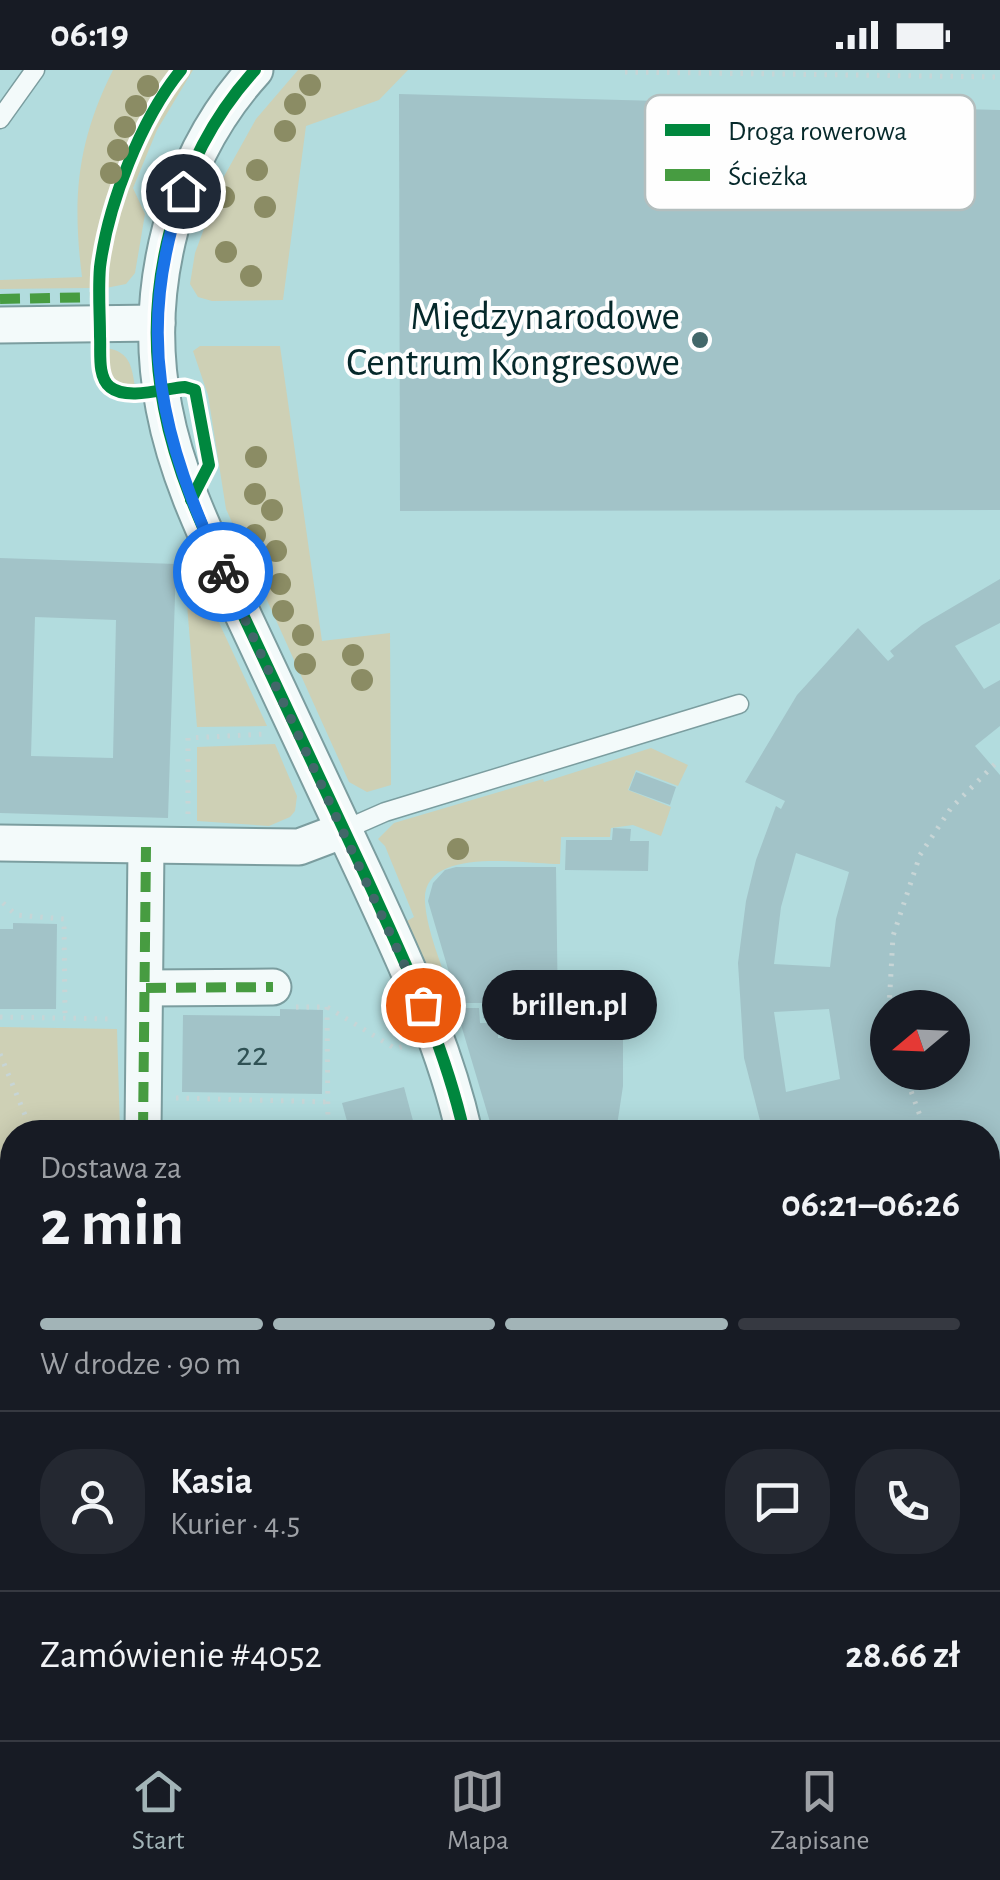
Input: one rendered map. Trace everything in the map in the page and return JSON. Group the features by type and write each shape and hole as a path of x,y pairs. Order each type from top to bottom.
{"street":[{"path":"255,70 210,133 183,191 164,260 157,323 164,410 183,478 436,1037 460,1120"},
{"path":"0,324 157,323"},
{"path":"0,842 299,847 344,830"},
{"path":"142,1120 146,847"},
{"path":"145,1004 273,987"}],"lane":[{"path":"0,119 35,70"},
{"path":"344,830 386,812 739,704"}],"path":[{"path":"625,72 999,75"},
{"path":"188,796 188,738 276,733"},
{"path":"891,990 893,936 920,855 951,808 1000,759"},
{"path":"3,903 16,915 64,920 64,1018"},
{"path":"0,1017 64,1018 145,1004"},
{"path":"328,1120 327,1007 396,1050 414,1042"},
{"path":"0,1054 27,1120"},
{"path":"911,1090 922,1120"},
{"path":"160,1098 328,1102"}],"green space":[{"path":"113,70 171,70 144,114 117,174 97,237 90,288 0,289 0,280 82,277 80,171 92,122"},
{"path":"187,70 193,70 157,130 133,188 145,214 135,273 126,284 106,288 113,231 130,172 155,117"},
{"path":"298,70 408,70 379,100 306,126 283,300 212,301 198,297 190,284 195,253 222,180 256,119"},
{"path":"200,346 280,346 322,641 390,633 391,785 367,792 349,782 226,509 208,395 193,351"},
{"path":"107,348 125,357 135,387 119,386 110,377"},
{"path":"182,543 267,726 197,727"},
{"path":"275,744 297,796 290,817 269,826 197,821 197,747"},
{"path":"651,748 688,765 678,786 636,770 628,790 671,807 661,836 633,825 611,828 610,837 561,837 560,864 500,861 456,865 439,872 428,884 425,902 429,925 451,994 440,999 405,922 414,917 385,846 378,839 394,823"},
{"path":"0,1027 117,1029 120,1120 0,1120"}],"building":[{"name":"Międzynarodowe Centrum Kongresowe","path":"399,94 645,101 645,210 975,210 975,109 1000,110 1000,510 400,511"},
{"path":"0,558 176,564 168,818 0,813","holes":["35,617 116,620 113,758 31,756"]},
{"path":"1000,579 1000,623 955,646 984,689 1000,680 1000,726 975,746 1000,775 1000,1120 760,1120 744,1058 738,963 756,860 776,806 781,809 785,801 745,782 797,695 858,628 888,661 894,656 890,651 922,625","holes":["796,853 849,872 836,919 830,967 774,964 781,907","829,1009 840,1079 786,1092 774,1012"]},
{"path":"636,772 676,787 670,805 629,790"},
{"path":"613,828 631,829 630,841 649,841 648,871 565,870 566,840 612,840"},
{"path":"556,867 558,1017 483,1018 483,1003 458,1003 428,901 433,883 445,870"},
{"path":"13,923 57,924 56,1009 0,1009 0,929 13,929"},
{"path":"592,994 612,1000 623,1016 623,1086 618,1120 489,1120 456,1008 479,1008 480,1023 498,1023 498,1038 565,1038 566,1016 570,1006"},
{"path":"280,1009 323,1010 322,1094 182,1092 183,1015 280,1016"},
{"path":"404,1087 413,1120 347,1120 342,1103"}],"marked path":[{"path":"0,299 100,297"},
{"path":"143,1120 146,847"},
{"path":"146,988 273,987"}],"cycle path":[{"path":"181,70 140,137 110,217 100,267 100,356 103,377 117,391 136,393 185,387 195,390 209,465 191,500"},
{"path":"255,70 203,144 170,228 157,318 164,408 178,463 198,516 422,1003 461,1120"}],"way so far":[{"path":"223,572 423,1005"}],"place":[{"name":"Międzynarodowe Centrum Kongresowe","path":"700,340"},
{"name":"brillen.pl","path":"423,1005"}],"route":[{"path":"183,191 172,223 159,292 160,389 183,478 223,572"}]}
